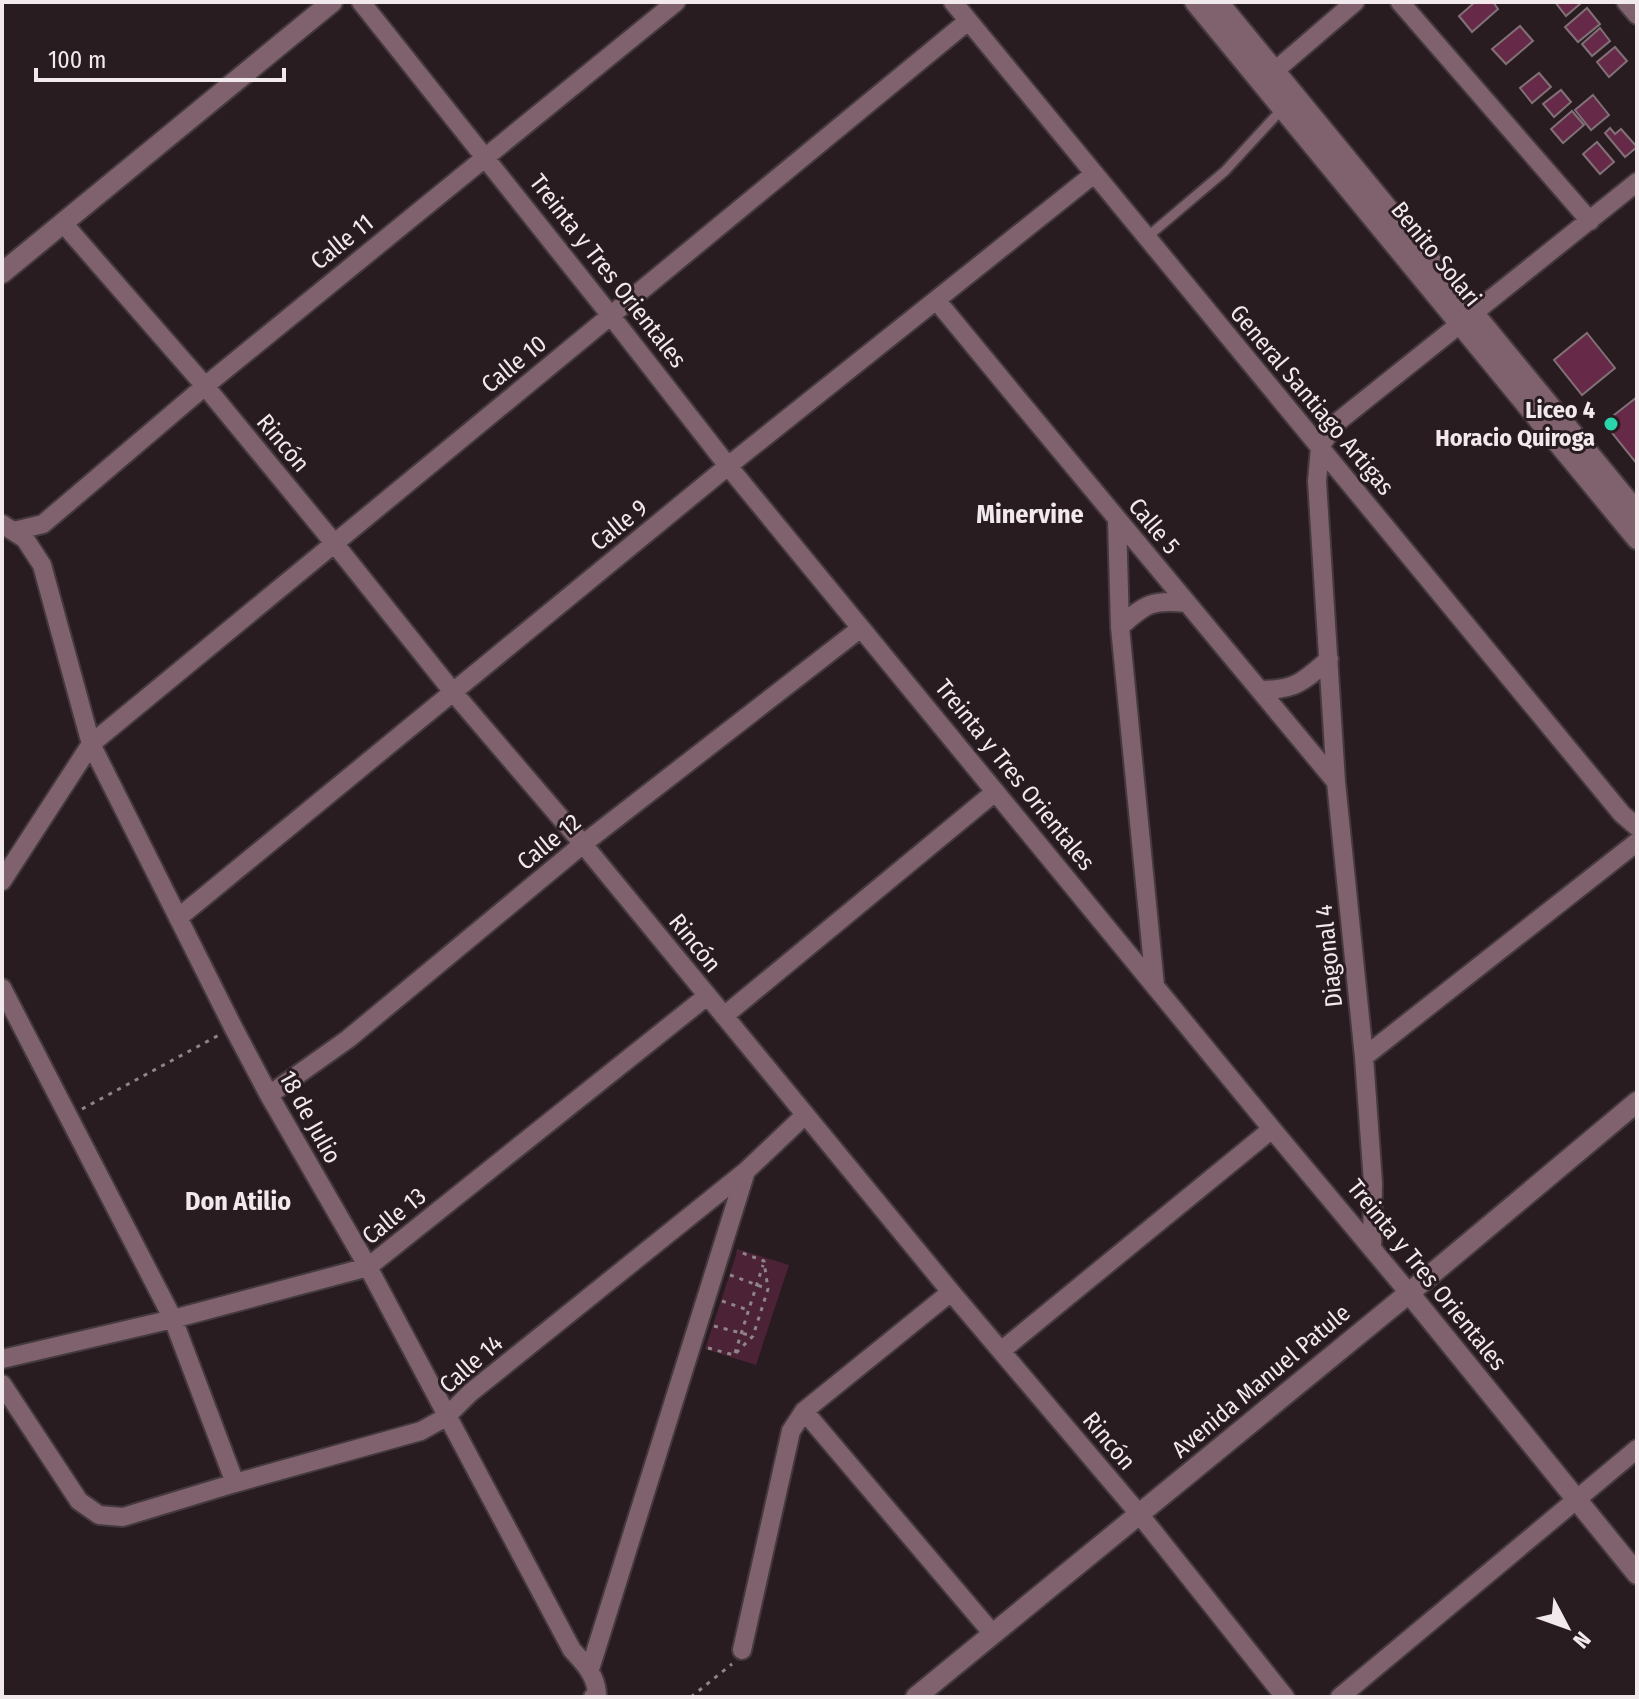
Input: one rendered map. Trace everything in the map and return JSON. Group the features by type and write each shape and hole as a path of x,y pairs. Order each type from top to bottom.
{"street":[{"path":"2,273 332,2"},
{"name":"Treinta y Tres Orientales","path":"361,2 728,466 1637,1574"},
{"name":"Calle 11","path":"8,528 43,524 205,386 676,2"},
{"name":"General Santiago Artigas","path":"953,2 1612,802 1637,827"},
{"name":"Benito Solari","path":"1195,2 1267,77 1467,319 1637,539"},
{"name":"Benito Solari","path":"1218,2 1267,77 1283,108 1637,512"},
{"path":"1267,77 1355,2"},
{"path":"1400,2 1590,221"},
{"path":"1626,2 1637,15"},
{"name":"Calle 10","path":"2,881 91,744 968,21"},
{"name":"Calle 9","path":"178,918 728,466 1094,174"},
{"path":"1320,447 1335,424 1637,182"},
{"name":"Rincón","path":"63,223 205,386 453,692 1140,1515 1285,1697"},
{"name":"Calle 5","path":"937,301 1336,782"},
{"name":"Diagonal 4","path":"1320,447 1317,481 1336,782 1364,1057 1373,1183 1372,1249"},
{"path":"1117,520 1120,627 1155,986"},
{"name":"Calle 11","path":"37,557 43,524"},
{"path":"8,528 25,539 37,557"},
{"name":"18 de Julio","path":"37,557 91,744 269,1095 368,1267 572,1650 590,1669"},
{"path":"1120,627 1140,609 1162,600 1187,603"},
{"name":"Calle 12","path":"269,1095 348,1039 583,844 861,628"},
{"path":"1260,690 1282,690 1305,681 1329,659"},
{"path":"724,1016 995,792"},
{"path":"1364,1057 1637,842"},
{"path":"2,988 173,1319 235,1483"},
{"name":"Calle 13","path":"2,1359 173,1319 368,1267 707,996"},
{"name":"Avenida Manuel Patule","path":"916,1697 1637,1102"},
{"name":"Calle 14","path":"2,1384 79,1501 99,1515 123,1517 421,1431 446,1417 470,1393 746,1171 805,1115"},
{"path":"1001,1351 1272,1129"},
{"path":"593,1697 597,1694 596,1683 590,1669 746,1171"},
{"path":"742,1650 791,1431 804,1411 951,1292"},
{"path":"804,1411 993,1634"},
{"path":"1340,1697 1637,1449"}],"lane":[{"path":"1146,238 1225,171 1283,108"}],"path":[{"path":"68,1117 233,1027"},
{"path":"722,1246 764,1261"},
{"path":"734,1355 764,1261"},
{"path":"734,1355 753,1336 768,1289 764,1261"},
{"path":"715,1270 768,1289"},
{"path":"707,1296 748,1310"},
{"path":"698,1322 753,1336"},
{"path":"692,1344 734,1355"},
{"path":"691,1697 734,1663 742,1650"}],"shaded area":[{"path":"738,1249 789,1265 756,1365 705,1349"}],"building":[{"path":"1475,2 1493,2 1498,9 1472,32 1459,16"},
{"path":"1555,2 1578,2 1580,4 1566,16"},
{"path":"1587,8 1600,24 1578,42 1565,27"},
{"path":"1520,26 1533,41 1506,64 1492,49"},
{"path":"1600,28 1610,41 1592,56 1582,44"},
{"path":"1615,47 1627,61 1609,77 1597,62"},
{"path":"1539,73 1551,87 1532,103 1520,88"},
{"path":"1561,90 1571,102 1554,117 1543,104"},
{"path":"1593,95 1609,115 1591,130 1575,110"},
{"path":"1572,111 1584,125 1563,143 1551,129"},
{"path":"1610,128 1615,134 1621,129 1637,147 1625,157 1605,133"},
{"path":"1597,142 1614,162 1600,174 1583,154"},
{"path":"1587,333 1615,368 1582,395 1554,360"},
{"path":"1637,397 1637,464 1604,423"}],"place":[{"name":"Liceo 4 Horacio Quiroga","path":"1611,424"}],"district":[{"name":"Minervine","path":"1030,514"},
{"name":"Don Atilio","path":"238,1201"}]}
